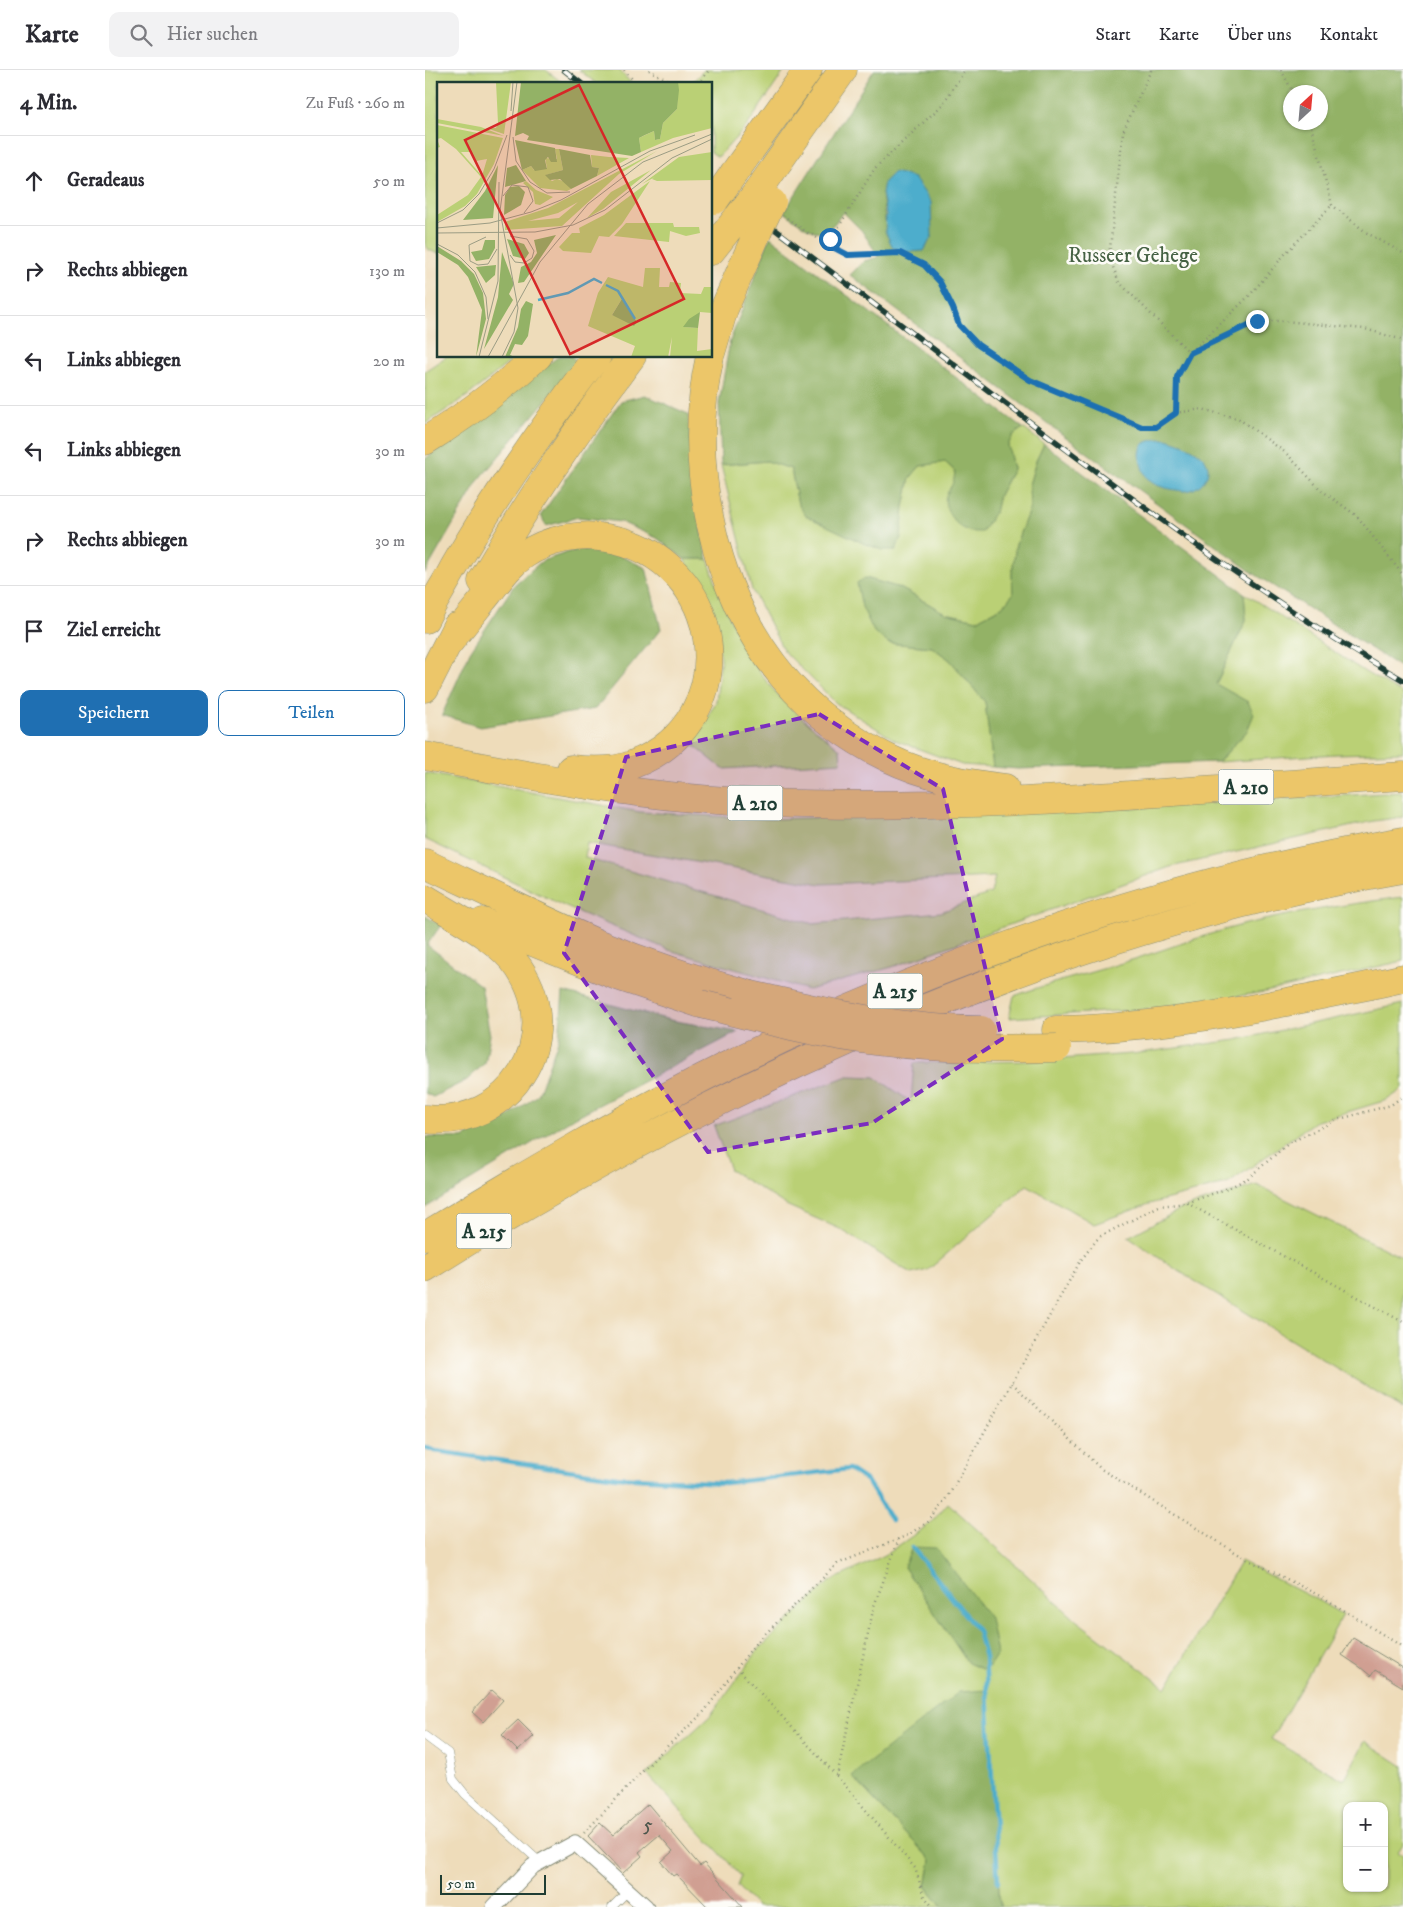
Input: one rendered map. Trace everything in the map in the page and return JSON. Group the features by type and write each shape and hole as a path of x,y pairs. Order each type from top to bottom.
{"highway":[{"path":"713,197 734,173 808,70"},
{"path":"713,250 748,224 770,202 825,98 843,70"},
{"path":"713,346 748,224"},
{"path":"425,441 486,398 536,358"},
{"path":"425,620 465,548 504,485 554,413 595,358"},
{"path":"425,688 474,593 530,500 578,429 631,358"},
{"path":"710,358 705,386 702,437 706,492 711,519 719,552 737,602 758,641 784,678 816,710 835,725 875,751 911,768 970,784 1088,797"},
{"path":"425,755 589,771 615,769 633,765 662,749 689,720 701,697 707,677 710,653 707,629 699,606 687,586 672,569 661,558 646,550 621,540 599,536 559,540 539,546 523,556 511,565 448,644"},
{"name":"A 210","path":"425,755 575,784 683,797 747,802 885,806 1088,797 1403,776"},
{"name":"A 215","path":"425,1236 533,1171 721,1069 772,1044 879,997 965,962 1063,926 1203,884 1257,870 1403,841"},
{"path":"425,862 599,944 651,964 748,994 818,1011 884,1021 1056,1039 1085,1046 1191,1033 1253,1008 1403,978"},
{"name":"A 215","path":"425,1268 544,1196 688,1117 771,1075 927,1006 1061,956 1139,931 1269,896 1403,869"},
{"path":"425,897 566,957 625,979 701,1004 801,1028 917,1046 984,1049 1056,1039"},
{"path":"425,897 475,928 509,956 528,983 534,1003 536,1022 531,1055 525,1068 505,1094 488,1108 470,1115 437,1121 425,1119"}],"street":[{"path":"494,1907 533,1866 575,1843 646,1907"}],"lane":[{"path":"425,1736 448,1753 453,1779 465,1794 541,1863"},
{"path":"612,1907 628,1891"}],"path":[{"path":"624,70 635,82"},
{"path":"649,70 670,82"},
{"path":"699,82 709,70"},
{"path":"827,244 875,168 942,105 965,70"},
{"path":"1151,70 1123,132 1109,256 1119,282 1190,353"},
{"path":"1281,70 1289,85"},
{"path":"1312,130 1333,204 1367,233 1403,253"},
{"path":"770,202 827,244 848,255 900,253 924,265 940,282 959,325 978,345 1030,380 1142,427 1156,427 1176,413 1202,410 1239,419 1285,453 1321,490 1357,516 1403,575"},
{"path":"1176,413 1177,377 1190,353 1250,295 1285,254 1333,204"},
{"path":"1190,353 1257,321 1284,321 1365,329 1403,340"},
{"path":"575,1843 659,1754 703,1713 755,1644 837,1564 899,1539 928,1522 945,1502 1081,1260 1099,1237 1159,1206 1187,1203 1231,1187 1248,1178 1289,1143 1336,1120 1391,1105 1403,1096"},
{"path":"1187,1203 1403,1322"},
{"path":"1013,1384 1101,1469 1243,1557 1324,1598 1403,1648"},
{"path":"837,1776 874,1606 899,1539"},
{"path":"737,1668 837,1776 915,1868 924,1896 933,1907"}],"highlighted area":[{"path":"819,714 943,789 1002,1039 872,1123 708,1152 564,953 626,757"}],"green space":[{"path":"425,70 546,70 561,82 437,82 437,253 429,250 425,244"},
{"path":"579,70 619,70 630,82 594,82"},
{"path":"704,70 785,70 747,126 718,157 713,153 713,82 692,82"},
{"name":"Russeer Gehege","path":"874,70 1403,70 1403,669 1253,573 1059,432 850,275 864,261 879,257 862,231 843,212 833,225 821,232 808,229 784,212","holes":["882,193 909,252 900,248 889,235"]},
{"path":"770,237 1023,428 1013,435 1008,445 1013,469 999,495 995,512 982,532 965,529 948,512 945,501 953,482 955,471 945,462 920,466 910,478 904,507 901,537 896,550 883,550 865,544 806,516 798,504 791,469 767,461 721,465 719,403 730,341"},
{"path":"444,358 515,358 470,394 425,424 425,371"},
{"path":"556,358 573,358 577,363 478,481 425,573 425,459"},
{"path":"645,395 688,414 695,497 708,559 684,559 657,538 621,522 578,517 546,526 541,515 621,401"},
{"path":"1023,428 1044,444 1036,461 1029,485 1030,507 1016,544 1012,574 1013,594 1002,607 977,620 945,613 900,588 865,578 888,643 932,647 950,660 985,702 993,767 962,765 895,740 836,703 784,651 752,590 721,465 767,461 791,469 798,504 904,507 910,478 920,466 945,462 955,471 954,482 946,497 995,512 999,495 1013,469 1008,445 1013,435"},
{"path":"1044,444 1244,593 1246,620 1216,684 1248,702 1254,714 1247,731 1218,762 1018,769 993,767 985,702 950,660 932,647 888,643 874,632 862,607 857,583 865,578 900,588 945,613 977,620 1002,607 1013,594 1012,574 1016,544 1030,507 1029,485 1036,461"},
{"path":"578,549 614,553 646,568 661,629 595,709 480,727 442,715 470,652 515,584 542,561"},
{"path":"684,559 708,559 726,610 751,658 772,688 787,705 840,749 841,762 723,769 692,744 716,702 721,658 710,600"},
{"path":"1244,593 1365,672 1403,694 1403,752 1336,754 1218,762 1247,731 1216,684 1246,620"},
{"path":"425,773 640,812 769,819 1094,810 1403,792 1403,817 1374,821 1170,867 892,967 808,990 669,950 566,907 425,839","holes":["587,843 821,884 995,877 991,893 941,912 813,924 585,858"]},
{"path":"1403,897 1403,961 1265,992 1149,1009 1009,1018 1014,996 1210,934 1299,913"},
{"path":"425,916 441,925 427,945 481,986 490,1035 485,1063 467,1080 433,1097 425,1093"},
{"path":"563,992 670,1020 738,1032 570,1120 425,1208 425,1137 463,1138 508,1117 538,1095 559,1038"},
{"path":"1403,1004 1403,1089 1387,1100 1314,1122 1229,1183 1149,1204 1094,1224 1027,1185 928,1270 912,1274 840,1229 786,1205 730,1170 714,1126 848,1076 875,1077 911,1102 914,1063 1033,1061 1132,1054 1236,1040"},
{"path":"1257,1185 1403,1258 1403,1409 1177,1270 1128,1237 1183,1208"},
{"path":"948,1503 1077,1621 1166,1688 1241,1561 1343,1615 1271,1739 1344,1780 1365,1741 1403,1766 1403,1844 1398,1852 1403,1855 1403,1907 1000,1907 987,1690 852,1776 931,1860 926,1886 943,1907 757,1907 737,1886 741,1876 647,1774 710,1716 759,1649 829,1582 885,1555 931,1523","holes":["913,1548 968,1663 904,1567"]},
{"path":"912,1547 936,1548 990,1618 997,1654 986,1671 968,1663 904,1567"},
{"path":"987,1690 1000,1907 943,1907 926,1886 931,1860 852,1776 959,1692"}],"water":[{"path":"894,172 914,178 931,202 932,236 924,251 909,252 893,248 885,231 886,215 882,193 884,182"},
{"path":"1167,439 1191,448 1204,458 1208,470 1207,476 1195,489 1183,491 1161,487 1150,481 1144,473 1140,457 1142,447 1150,441"}],"building":[{"path":"1353,1638 1403,1668 1403,1687 1375,1670 1371,1676 1342,1655"},
{"path":"492,1690 503,1700 483,1722 472,1712"},
{"path":"518,1720 534,1736 518,1751 502,1735"},
{"path":"648,1804 700,1866 704,1863 743,1907 708,1907 676,1874 673,1876 661,1862 673,1851 659,1835 639,1852 642,1856 623,1873 588,1836 600,1823 613,1835"}],"waterway":[{"path":"425,1447 435,1451 617,1477 725,1483 849,1469 867,1481 891,1520"},
{"path":"912,1547 978,1631 985,1657 998,1882"}],"railway":[{"path":"564,70 579,82"},
{"path":"713,183 1164,522 1306,620 1403,680"}],"route":[{"path":"830,239 827,244 848,255 900,253 924,265 940,282 959,325 978,345 1030,380 1142,427 1156,427 1176,413 1177,377 1190,353 1257,321"}]}
